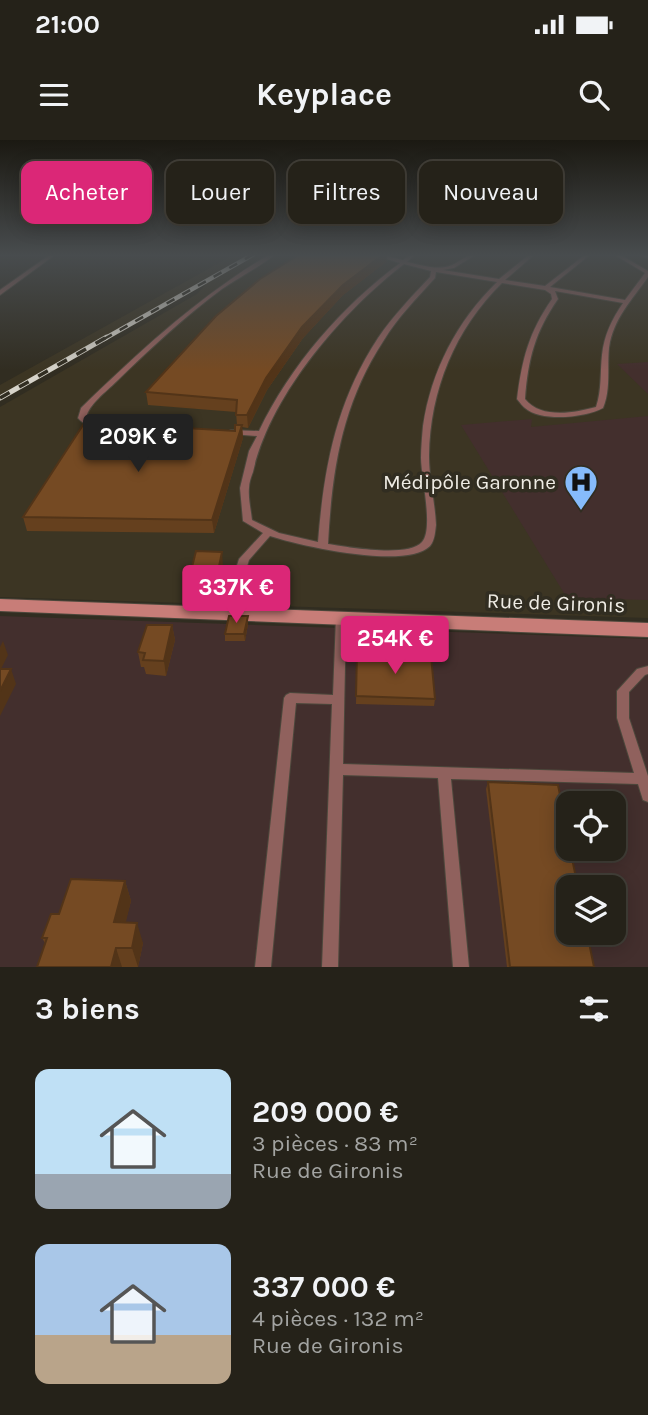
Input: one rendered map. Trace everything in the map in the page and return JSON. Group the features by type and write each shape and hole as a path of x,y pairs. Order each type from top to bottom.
{"street":[{"name":"Rue de Gironis","path":"0,606 648,629"}],"lane":[{"path":"100,424 87,423 82,418 84,410 159,335 212,293"},
{"path":"367,293 314,349 282,395 248,469 242,503 248,521 269,532 353,552 395,553 420,550 426,544 430,527 425,457 438,377 451,343 473,309 488,293"},
{"path":"323,545 338,429 352,390 366,359 382,334 399,310 416,293"},
{"path":"553,293 555,299 534,330 526,353 521,399 524,406 536,412 552,414 599,408 603,401 602,362 605,349 624,301 631,293"},
{"path":"574,293 624,301"},
{"path":"222,432 262,435"},
{"path":"227,613 244,559 269,532"},
{"path":"330,967 341,617"},
{"path":"648,670 641,672 623,691 623,718 648,796"},
{"path":"263,967 290,698 338,700"},
{"path":"338,769 643,779"},
{"path":"444,773 461,967"}],"shaded area":[{"path":"166,293 190,293 0,401 0,385"},
{"path":"648,293 648,618 0,597 0,407 197,294"},
{"path":"648,362 648,394 617,364"},
{"name":"Médipôle Garonne","path":"648,416 648,600 567,598 461,425 532,419 531,427"},
{"path":"0,616 648,639 648,967 0,967"}],"building":[{"path":"244,293 336,293 302,327 266,378 247,415 236,415 237,400 146,392 216,316"},
{"path":"85,422 235,431 235,425 242,425 212,520 23,517"},
{"path":"196,551 222,552 217,576 190,575"},
{"path":"229,616 248,616 244,634 225,634"},
{"path":"147,625 172,625 164,661 143,660 145,653 138,652"},
{"path":"357,653 431,656 435,699 356,696"},
{"path":"0,669 11,669 0,691"},
{"path":"488,782 558,785 556,861 573,861 575,875 556,875 556,945 589,945 594,967 510,967"},
{"path":"71,879 125,881 114,922 137,923 132,948 116,948 111,967 37,967 47,938 42,938 51,914 59,914"}],"railway":[{"path":"104,339 186,293"},
{"path":"0,398 107,337"}],"place":[{"name":"Médipôle Garonne","path":"581,512"}]}
